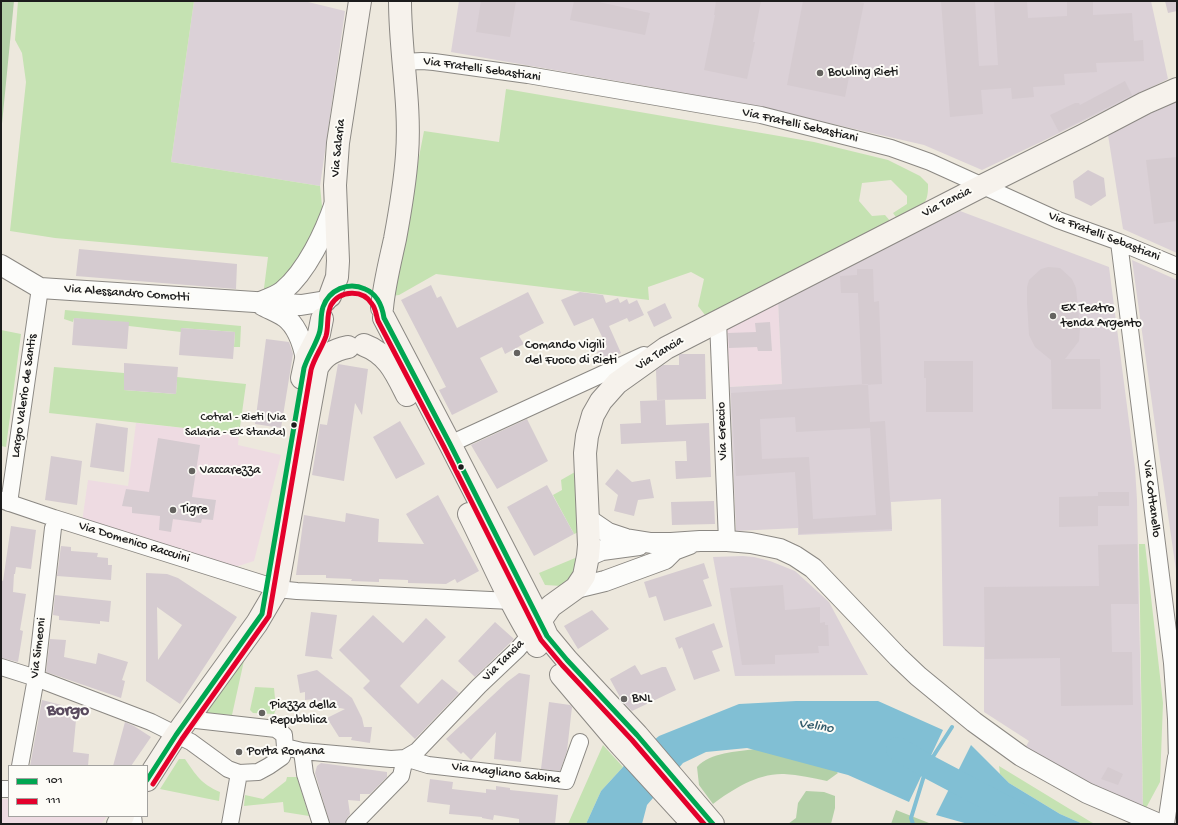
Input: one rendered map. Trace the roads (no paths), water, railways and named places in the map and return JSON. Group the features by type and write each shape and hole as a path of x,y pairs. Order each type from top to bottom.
{"main road":[{"name":"Via Salaria","path":"272,587 302,376 306,359 319,334 326,305 336,277 338,261 336,163 360,1"},
{"path":"356,346 371,341 378,334 382,326 386,278 400,215 407,158 408,118 400,1"},
{"name":"Via Tancia","path":"535,628 551,606 576,588 584,576 588,556 589,520 585,453 587,436 592,415 616,383 666,348 1145,103 1177,89"},
{"path":"518,595 450,444 383,313 378,299 372,292 360,287 346,286 337,290 326,305 324,327 328,334 341,345 356,346 379,353 394,369 458,490 518,595 535,628 541,652 621,732 704,822"},
{"name":"Via Salaria","path":"148,778 182,727 262,614 272,587 317,368 321,361 328,355 337,350 356,346"},
{"path":"518,595 543,595 576,588"}],"street":[{"name":"Via Fratelli Sebastiani","path":"403,62 434,62 528,75 762,115 891,148 930,162 1058,220 1119,242 1177,266"},
{"path":"259,303 282,292 296,277 321,238 336,199"},
{"name":"Via Cottanello","path":"1119,242 1172,663 1177,759 1166,824"},
{"name":"Via Alessandro Comotti","path":"1,265 40,288 259,303 326,305"},
{"name":"Largo Valerio de Santis","path":"5,501 40,288"},
{"path":"259,303 286,318 294,328 303,345 306,359"},
{"name":"Via Greccio","path":"718,321 727,541"},
{"path":"450,444 637,358 666,348"},
{"name":"Via Domenico Raccuini","path":"5,501 272,587 297,591 518,595"},
{"path":"589,520 608,533 626,539 651,543 700,541 751,542 780,549 795,556 813,568 898,657 931,687 980,726 1029,761 1087,793 1159,824"},
{"name":"Via Simeoni","path":"20,765 36,678 53,528"},
{"path":"576,588 605,581 665,559 674,550 700,541"},
{"path":"588,556 602,550 627,548 651,543"},
{"name":"Via Tancia","path":"405,758 417,751 479,686 517,650 535,628"},
{"path":"1,667 36,678 152,722 182,727 276,729 284,735 285,747 282,757 269,766 258,772 239,773 228,769 191,742 182,727"},
{"name":"Via Magliano Sabina","path":"405,758 428,765 566,781 580,742"},
{"path":"285,747 302,751 391,759 405,758 401,776 354,824"},
{"path":"302,751 305,774 322,824"},
{"path":"230,824 239,773"}],"water":[{"path":"796,701 878,701 943,730 909,802 848,775 747,748 706,752 683,763 647,805 642,824 586,824 601,791 626,763 659,736 739,704"},
{"path":"971,745 1009,783 1060,814 1083,824 968,824 936,815"}],"waterway":[{"path":"913,824 911,818 927,766 952,727"},
{"name":"Velino","path":"898,749 1037,824"}],"place":[{"name":"Bowling Rieti","path":"820,73"},
{"name":"Ex Teatro tenda Argento","path":"1053,316"},
{"name":"Comando Vigili del Fuoco di Rieti","path":"517,353"},
{"name":"Cotral - Rieti (Via Salaria - Ex Standa)","path":"294,425"},
{"name":"Vaccarezza","path":"192,471"},
{"name":"Tigre","path":"173,510"},
{"name":"BNL","path":"624,699"},
{"name":"Piazza della Repubblica","path":"262,713"},
{"name":"Porta Romana","path":"239,752"}],"district":[{"name":"Borgo","path":"68,711"}]}
